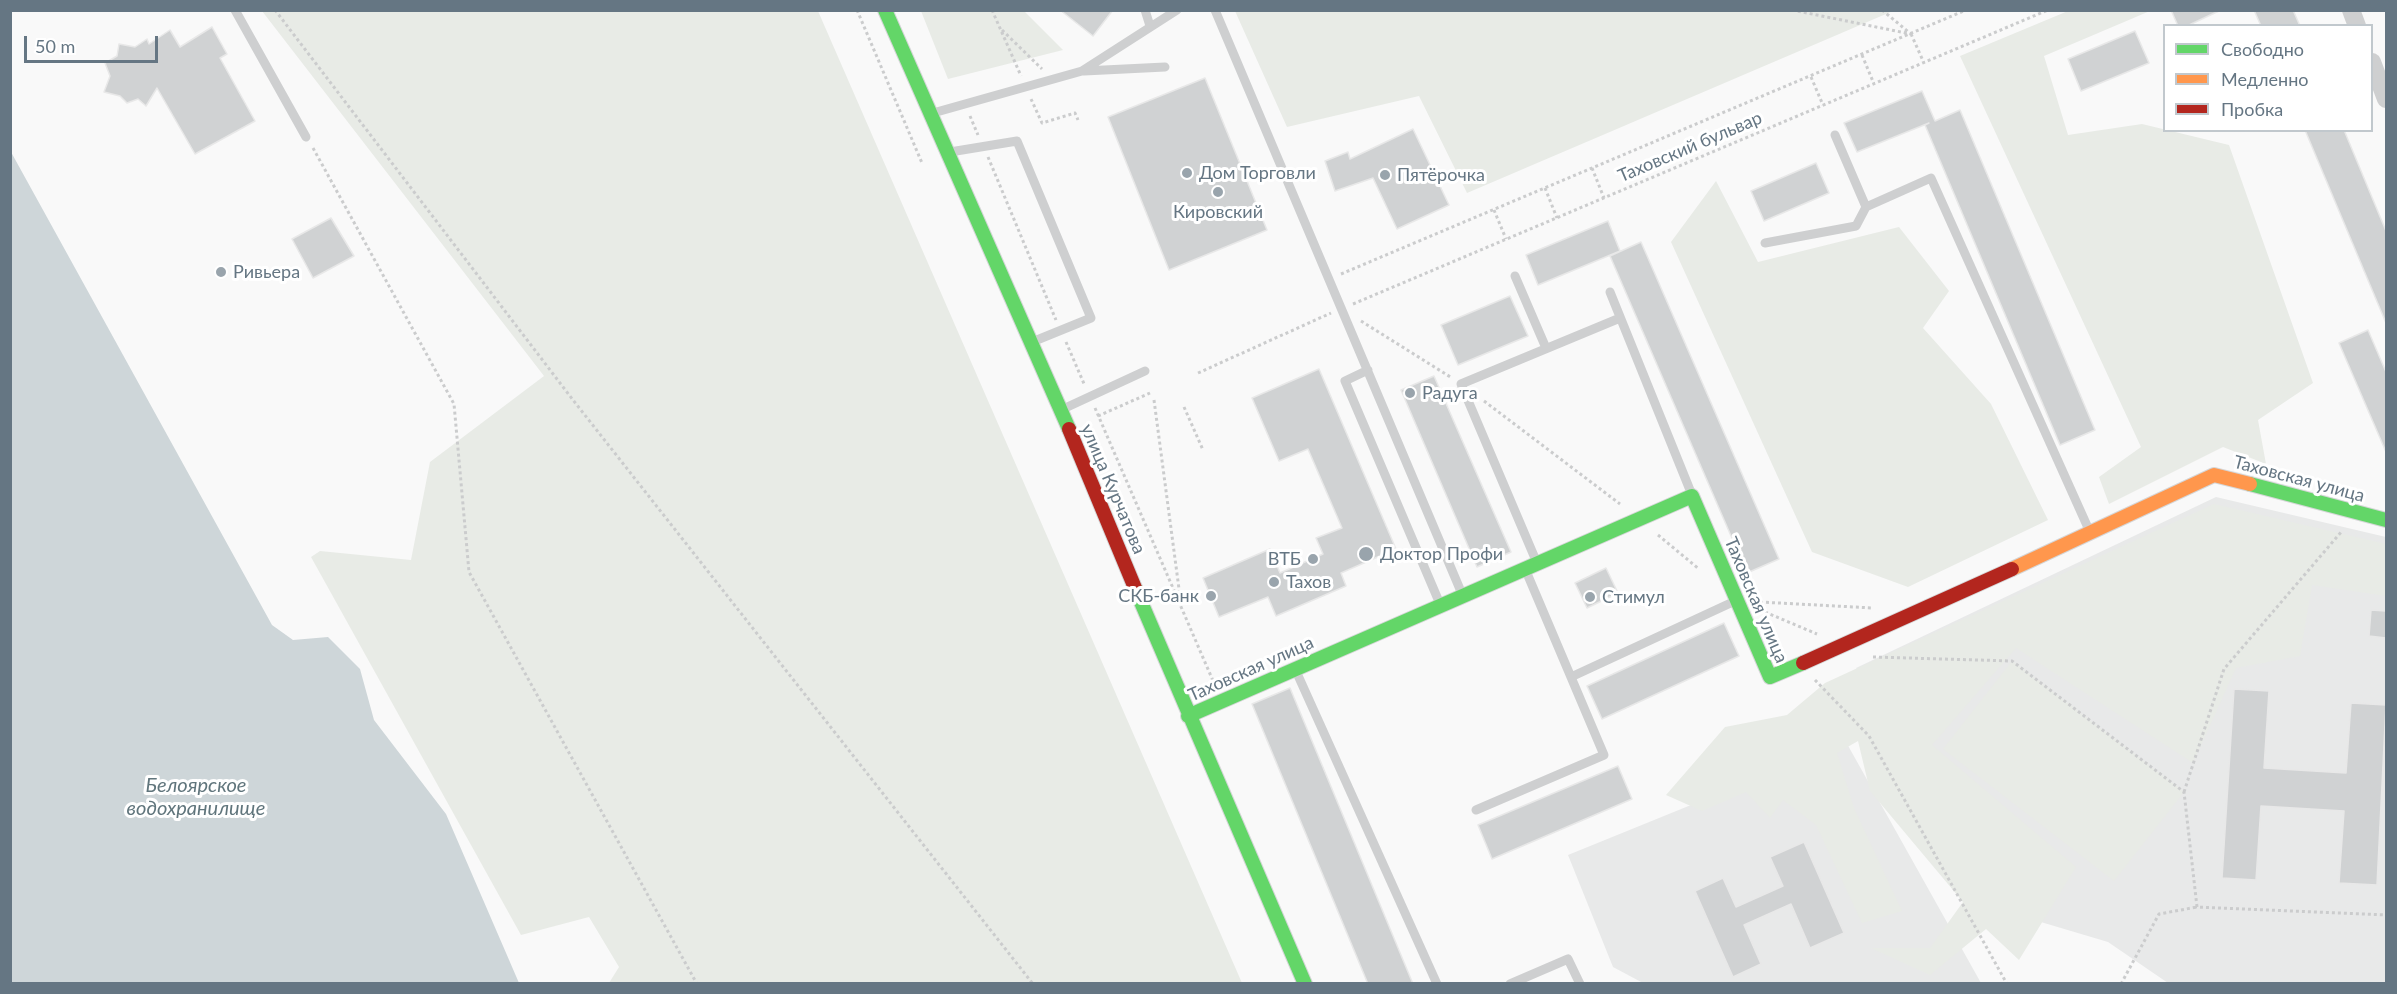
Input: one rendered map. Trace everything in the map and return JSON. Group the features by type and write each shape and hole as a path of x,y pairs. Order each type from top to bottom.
{"street":[{"name":"улица Курчатова","path":"885,10 1060,410 1188,716 1305,984"},
{"path":"2373,65 2386,99"},
{"name":"Таховская улица","path":"1188,716 1692,496 1770,677 2214,475 2386,520"}],"lane":[{"path":"235,10 306,137"},
{"path":"1145,10 1150,26"},
{"path":"1082,71 1177,10"},
{"path":"1215,10 1463,596"},
{"path":"930,114 1082,71 1165,67"},
{"path":"1835,135 1866,207"},
{"path":"947,153 1017,141 1091,318 1030,343"},
{"path":"1765,243 1856,226 1866,207 1931,178 2090,533"},
{"path":"1515,276 1546,348"},
{"path":"1610,292 1692,496"},
{"path":"1476,810 1605,755 1571,676 1461,384 1620,318"},
{"path":"1368,370 1345,381 1441,606"},
{"path":"1060,410 1145,371"},
{"path":"1571,676 1737,601"},
{"path":"1296,669 1437,984"},
{"path":"1510,984 1568,959 1580,984"}],"path":[{"path":"275,10 580,410 1033,984"},
{"path":"856,10 922,164"},
{"path":"992,10 1042,123 1075,113 1078,120"},
{"path":"1792,10 1911,34"},
{"path":"1882,10 1911,34 1924,63"},
{"name":"Таховский бульвар","path":"1330,279 1966,10"},
{"name":"Таховский бульвар","path":"1198,374 1342,308 2048,10"},
{"path":"1000,29 1053,79"},
{"path":"1862,54 1874,84"},
{"path":"1811,76 1823,105"},
{"path":"306,137 454,404 469,572 697,984"},
{"path":"1592,168 1604,198"},
{"path":"1545,188 1557,218"},
{"path":"1494,210 1506,239"},
{"path":"1342,308 1461,384 1639,519 1701,571"},
{"path":"1098,416 1150,393"},
{"path":"1154,400 1182,609"},
{"path":"1184,407 1203,450"},
{"path":"2197,907 2184,792 2224,669 2345,528"},
{"path":"1737,601 1877,608"},
{"path":"1737,601 1877,659 2012,661 2184,792"},
{"path":"1800,664 1869,735 2007,984"},
{"path":"2121,984 2159,914 2197,907 2386,915"}],"shaded area":[{"path":"262,11 818,11 1242,983 609,983 619,967 589,917 521,935 311,557 320,551 411,560 430,462 544,376"},
{"path":"921,11 1024,11 1063,50 948,79"},
{"path":"1235,11 1893,11 1467,193 1419,96 1287,127"},
{"path":"2068,11 2150,11 2044,56 2068,135 2142,124 2163,129 2163,132 2175,132 2229,145 2313,383 2258,420 2266,464 2223,447 2109,504 2099,477 2141,447 1960,56"},
{"path":"1716,181 1758,262 1899,227 1949,291 1923,328 1991,404 2048,520 1908,587 1812,552 1671,242"},
{"path":"2216,497 2386,537 2386,983 2168,983 2108,942 2024,917 1856,668"},
{"path":"2214,504 2386,544 2386,596 2312,585 2300,656 2236,668 2193,763 2016,648 1932,745 2076,867 2019,960 1986,929 1930,975 1871,948 1930,948 1963,902 1870,791 1858,741 1837,753 1854,808 1902,911 1862,923 1816,825 1783,800 1770,818 1746,792 1702,811 1666,795 1725,727 1787,715 1825,683"},
{"path":"2012,661 2184,792 2114,881 1943,749"},
{"path":"1846,742 1981,983 1643,983 1613,967 1568,855"}],"water":[{"name":"Белоярское водохранилище","path":"11,152 272,625 293,640 328,637 360,669 374,720 446,814 519,983 11,983"}],"building":[{"path":"1060,10 1113,10 1093,36"},
{"path":"2171,10 2221,10 2191,24 2177,24"},
{"path":"2254,10 2293,10 2299,24 2260,24"},
{"path":"212,27 227,54 220,58 255,121 195,154 157,88 146,106 138,99 127,103 120,96 104,92 110,76 105,63 117,56 119,44 135,47 147,39 149,44 170,30 180,47"},
{"path":"2135,31 2149,63 2081,91 2068,59"},
{"name":"Дом Торговли","path":"1205,78 1267,230 1169,270 1108,117"},
{"path":"1922,91 1935,121 1960,110 2095,430 2060,445 1925,125 1929,123 1857,152 1844,123"},
{"path":"1413,129 1449,205 1397,229 1373,178 1335,191 1325,161 1348,152 1350,159"},
{"path":"2306,132 2345,132 2386,231 2386,323"},
{"path":"1816,163 1829,193 1764,221 1751,191"},
{"path":"331,218 354,256 313,278 292,239"},
{"path":"1608,221 1620,251 1538,285 1526,255"},
{"path":"1641,242 1779,559 1747,573 1610,256"},
{"path":"1510,296 1528,336 1458,365 1441,325"},
{"path":"2368,330 2386,372 2386,452 2339,343"},
{"path":"1319,369 1396,549 1341,573 1346,586 1276,616 1268,597 1219,617 1203,578 1270,549 1280,573 1323,554 1316,538 1342,528 1308,449 1279,461 1252,398"},
{"path":"1434,376 1511,552 1477,567 1401,390"},
{"path":"1606,568 1618,593 1587,608 1575,583"},
{"path":"2371,610 2386,611 2386,638 2369,636"},
{"path":"1724,623 1739,656 1602,719 1587,686"},
{"path":"1290,688 1413,984 1368,984 1252,704"},
{"path":"2234,689 2269,691 2264,768 2346,773 2351,703 2386,705 2377,885 2339,883 2344,811 2261,806 2256,880 2222,878"},
{"path":"1618,766 1632,799 1492,859 1478,825"},
{"path":"1804,842 1844,933 1810,948 1791,904 1744,925 1761,964 1733,977 1695,891 1723,878 1736,907 1783,886 1770,857"}],"traffic: fast":[{"path":"885,10 1069,429"},
{"path":"2250,484 2386,520"},
{"path":"1188,716 1692,496 1770,677 1803,663"},
{"path":"1135,588 1305,984"}],"traffic: slow":[{"path":"2012,569 2214,475 2250,484"}],"traffic: jam":[{"path":"1069,429 1135,588"},
{"path":"1803,663 2012,569"}],"place":[{"name":"Дом Торговли","path":"1187,173"},
{"name":"Пятёрочка","path":"1385,175"},
{"name":"Кировский","path":"1218,192"},
{"name":"Ривьера","path":"221,272"},
{"name":"Радуга","path":"1410,393"},
{"name":"Доктор Профи","path":"1366,554"},
{"name":"ВТБ","path":"1313,559"},
{"name":"Тахов","path":"1274,582"},
{"name":"СКБ-банк","path":"1211,596"},
{"name":"Стимул","path":"1590,597"}]}
